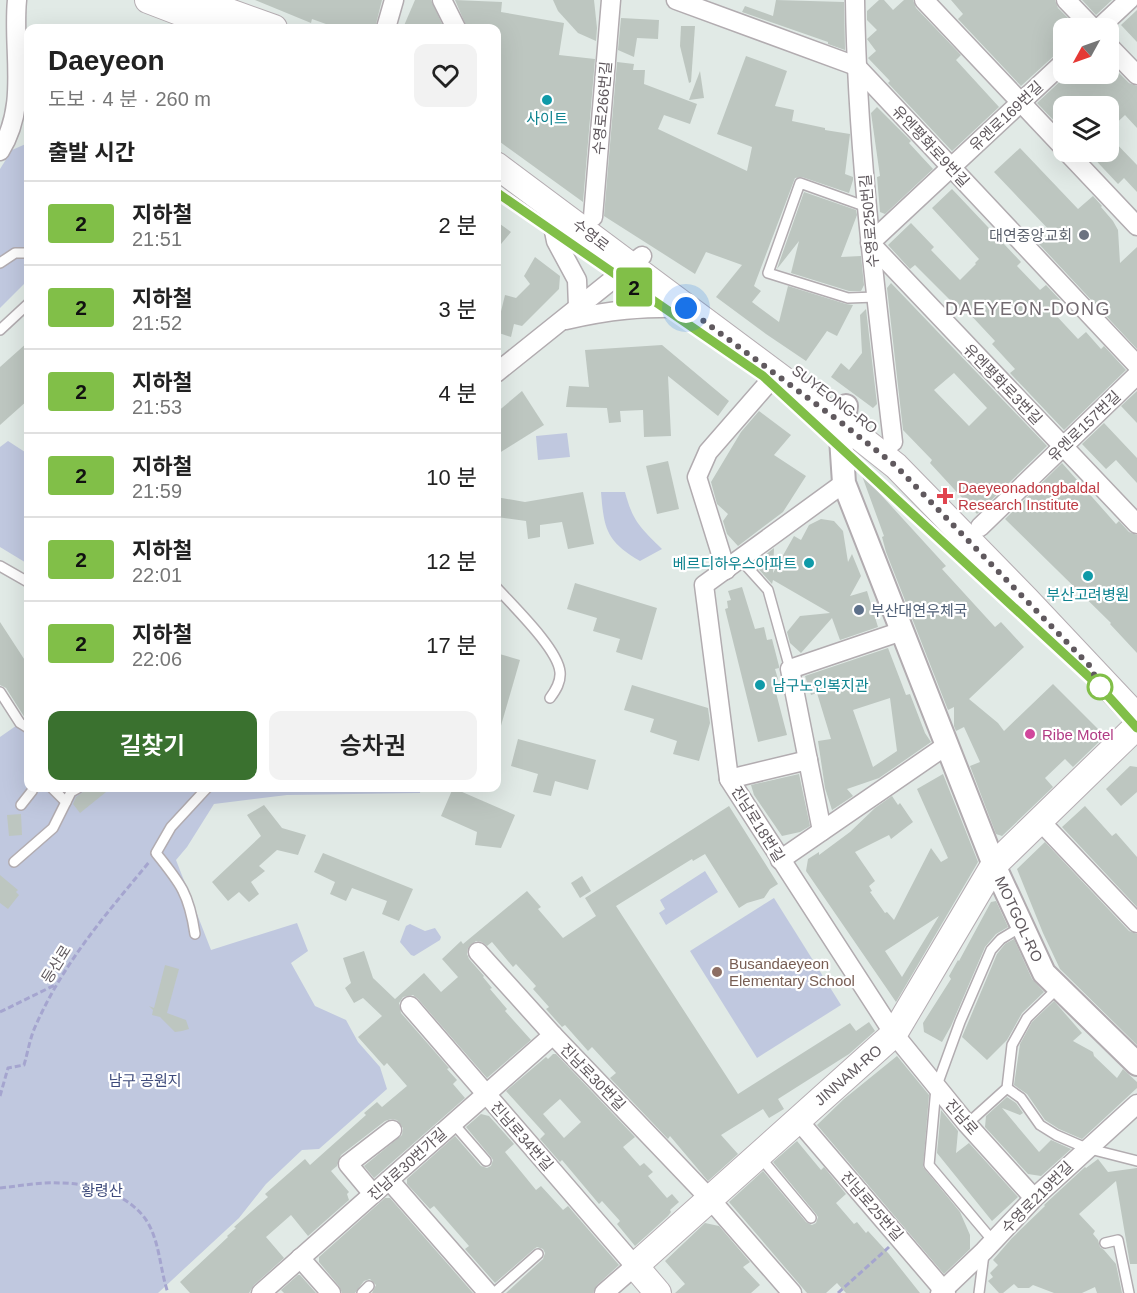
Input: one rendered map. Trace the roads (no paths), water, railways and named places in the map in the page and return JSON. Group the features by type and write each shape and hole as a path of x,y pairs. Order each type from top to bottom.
{"main road":[{"path":"148,0 211,24"},
{"path":"196,0 263,24"},
{"name":"SUYEONG-RO","path":"501,151 593,217 636,261 845,415 893,442 980,527 1137,692"},
{"name":"수영로","path":"501,169 636,261 686,308 776,374 845,415 1026,599 1137,717"},
{"name":"JINNAM-RO","path":"635,1266 894,1034 994,865 1137,726"},
{"path":"635,1266 658,1293"}],"street":[{"path":"0,151 6,141 17,105 19,52 17,0"},
{"path":"387,24 394,0"},
{"path":"442,0 454,24"},
{"name":"수영로266번길","path":"593,217 611,0"},
{"name":"유엔평화로9번길","path":"676,0 856,66 1137,365"},
{"name":"수영로250번길","path":"855,0 856,66 870,243 893,442"},
{"path":"924,0 1053,136"},
{"path":"1066,0 1083,18"},
{"path":"1110,18 1129,0"},
{"path":"1119,56 1137,75"},
{"name":"유엔로169번길","path":"870,243 1053,72"},
{"path":"1076,162 1137,226"},
{"path":"548,202 556,241 577,280 578,307"},
{"name":"유엔평화로3번길","path":"870,243 1137,524"},
{"path":"501,370 636,261"},
{"path":"561,321 640,307 686,308"},
{"path":"776,374 708,452 697,477 733,565 844,483"},
{"name":"유엔로157번길","path":"980,527 1137,375"},
{"name":"MOTGOL-RO","path":"845,415 841,458 844,483 994,865 1044,973 1137,1064"},
{"name":"진남로18번길","path":"733,565 704,585 729,779 894,1034"},
{"path":"822,831 790,669 902,631"},
{"path":"780,860 947,745"},
{"path":"729,779 808,760"},
{"path":"1040,821 1137,923"},
{"name":"진남로30번길","path":"478,952 553,1035 710,1199 792,1293"},
{"name":"진남로34번길","path":"410,1006 635,1266"},
{"name":"진남로","path":"894,1034 936,1088 1034,1198"},
{"name":"진남로30번가길","path":"261,1293 553,1035"},
{"name":"수영로219번길","path":"943,1292 1034,1198 1086,1148 1137,1104"},
{"name":"진남로25번길","path":"797,1119 943,1292"},
{"path":"373,1194 348,1164 392,1130"},
{"path":"389,1180 488,1293"},
{"path":"300,1258 331,1293"},
{"path":"604,1293 635,1266"}],"lane":[{"path":"867,207 800,183 768,273 848,298 876,297"},
{"path":"0,263 15,253 24,253"},
{"path":"0,330 24,308"},
{"path":"733,565 768,590 790,669"},
{"path":"0,566 24,580"},
{"path":"501,593 553,652 560,672 557,688 550,698"},
{"path":"0,692 24,725"},
{"path":"21,805 31,792"},
{"path":"56,792 66,801"},
{"path":"14,862 53,828 71,792"},
{"path":"195,934 191,906 179,882 156,853 171,827 203,792"},
{"path":"979,1293 989,1246 929,1165 936,1088 991,950 1001,939 1023,926"},
{"path":"967,1124 1007,1088 1012,1045 1027,1018 1059,987"},
{"path":"1007,1088 1021,1098 1040,1125 1056,1135 1086,1148 1137,1161"},
{"path":"453,1123 486,1161"},
{"path":"758,1155 811,1218"},
{"path":"1105,1243 1118,1240 1130,1293"},
{"path":"494,1293 538,1254"}],"metro line":[{"name":"2","path":"501,195 763,376 1100,687 1137,728"}],"place":[{"name":"사이트","path":"547,100"},
{"name":"대연중앙교회","path":"1084,235"},
{"name":"Daeyeonadongbaldal Research Institute","path":"945,496"},
{"name":"베르디하우스아파트","path":"809,563"},
{"name":"부산고려병원","path":"1088,576"},
{"name":"부산대연우체국","path":"859,610"},
{"name":"남구노인복지관","path":"760,685"},
{"name":"Ribe Motel","path":"1030,734"},
{"name":"Busandaeyeon Elementary School","path":"717,972"}],"district":[{"name":"DAEYEON-DONG","path":"1028,309"}],"park label":[{"name":"남구 공원지","path":"145,1080"},
{"name":"황령산","path":"102,1190"}]}
